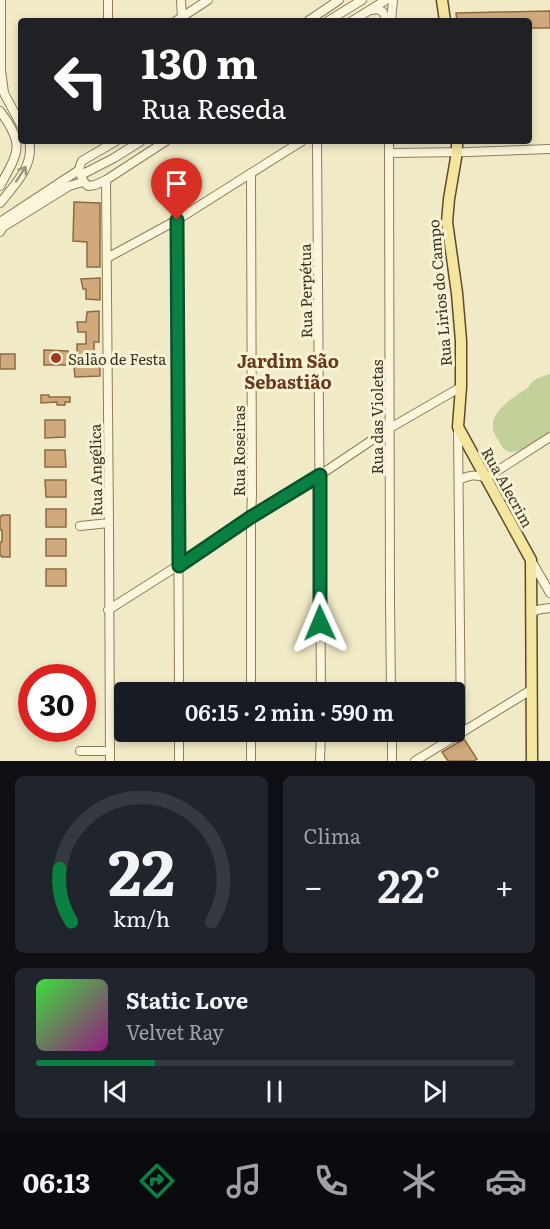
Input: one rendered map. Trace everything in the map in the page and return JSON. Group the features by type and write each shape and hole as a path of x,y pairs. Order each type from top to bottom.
{"main road":[{"path":"442,0 445,18"},
{"name":"Rua Lirios do Campo","path":"457,147 447,222 461,341 458,427"},
{"name":"Rua Alecrim","path":"458,427 531,560"},
{"path":"531,560 532,761"}],"street":[{"path":"1,0 0,71 4,93 18,120"},
{"path":"108,0 108,18"},
{"path":"179,18 181,0"},
{"path":"181,18 208,0"},
{"path":"320,0 320,13"},
{"path":"312,18 339,0"},
{"path":"333,18 363,0"},
{"path":"357,18 386,0"},
{"path":"390,18 393,0"},
{"path":"368,11 378,9 388,18"},
{"path":"0,186 15,158 17,141 10,125 1,114 13,111"},
{"path":"0,203 25,171 30,154 29,144"},
{"path":"108,144 82,161 81,176 88,186 106,180 161,144"},
{"path":"0,222 136,144"},
{"path":"107,258 177,220 297,144"},
{"name":"Rua Perpétua","path":"317,144 321,682"},
{"name":"Rua das Violetas","path":"389,144 391,682"},
{"path":"389,153 457,147 550,149"},
{"name":"Rua Roseiras","path":"251,173 251,682"},
{"path":"0,232 3,227 69,186 81,176"},
{"name":"Rua Angélica","path":"106,180 110,761"},
{"path":"177,220 178,682"},
{"path":"108,610 390,428 461,387"},
{"name":"Rua Lirios do Campo","path":"458,427 461,682"},
{"path":"459,480 472,474 486,478 550,437"},
{"path":"80,526 109,523"},
{"name":"Rua Alecrim","path":"531,560 550,593"},
{"path":"531,615 536,610 550,608"},
{"path":"465,730 531,690"},
{"path":"515,699 531,705"},
{"path":"179,742 179,761"},
{"path":"251,742 251,761"},
{"path":"320,761 321,742"},
{"path":"392,742 392,761"},
{"path":"415,761 445,742"},
{"path":"80,752 110,751"}],"green space":[{"path":"550,374 550,432 523,449 513,452 506,451 494,432 493,422 496,416 505,404 528,388 534,380"}],"building":[{"path":"550,11 550,28 532,28 532,18 457,18 456,13"},
{"path":"74,202 100,203 100,267 87,267 87,242 73,241"},
{"path":"100,278 100,300 86,299 86,289 83,289 81,279"},
{"path":"99,311 99,342 94,342 94,354 77,355 77,344 86,344 86,332 78,332 77,322 86,322 87,312"},
{"name":"Salão de Festa","path":"44,350 68,351 67,365 44,365"},
{"path":"0,354 15,354 15,369 0,369"},
{"path":"74,366 100,367 100,376 75,377"},
{"path":"41,395 70,397 70,402 65,402 65,405 57,405 57,402 41,403"},
{"path":"45,420 65,420 65,437 45,438"},
{"path":"45,450 65,450 66,467 45,467"},
{"path":"45,480 66,480 66,497 46,497"},
{"path":"46,509 66,509 66,527 46,527"},
{"path":"10,515 10,557 0,556 2,530 0,530 0,516"},
{"path":"46,539 66,539 66,556 46,556"},
{"path":"46,569 66,569 66,586 46,586"},
{"path":"465,741 477,759 448,761 442,752"}],"place":[{"name":"Salão de Festa","path":"56,358"}],"district":[{"name":"Jardim São Sebastião","path":"288,370"}],"route":[{"path":"177,220 179,566 251,517 320,475 320,623"}]}
